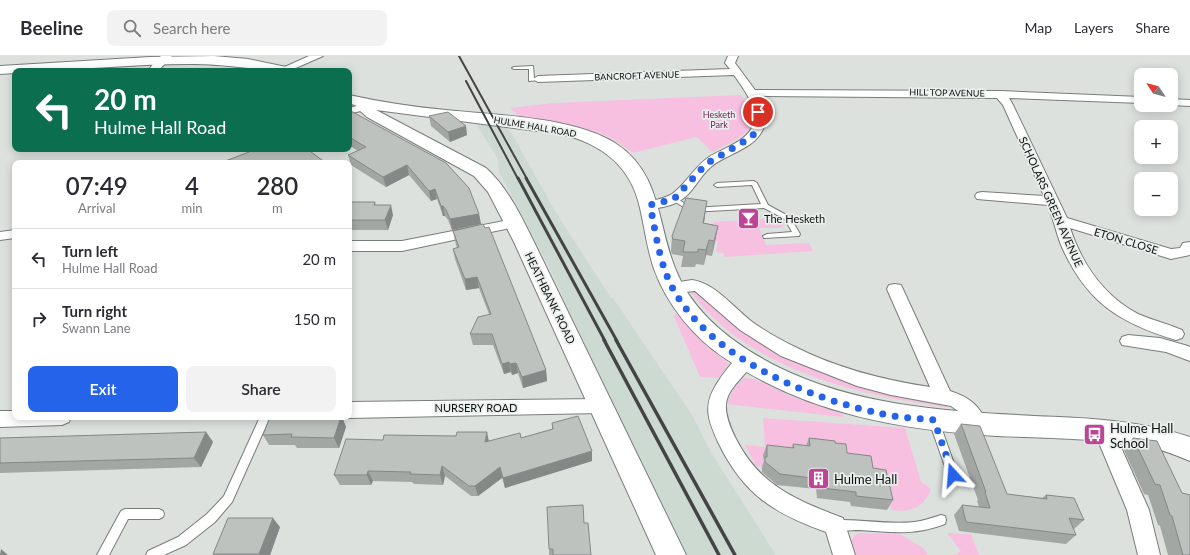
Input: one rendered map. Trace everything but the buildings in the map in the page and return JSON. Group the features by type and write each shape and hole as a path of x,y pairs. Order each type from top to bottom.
{"main road":[{"path":"28,68 165,58 197,58 242,60 276,68"},
{"path":"0,70 12,69"},
{"name":"HULME HALL ROAD","path":"358,105 505,120 568,131 590,138 616,152 637,177 650,205 656,243 672,288 684,308 696,322 717,340 746,361 796,386 831,400 884,415 934,420 1104,431 1150,436 1190,449"},
{"name":"HEATHBANK ROAD","path":"358,105 483,174 491,182 514,223 602,406 671,555"}],"street":[{"path":"289,68 318,56"},
{"path":"650,205 674,199 706,164 750,138 758,130 760,122 753,93 730,60 733,56"},
{"path":"156,68 165,58"},
{"name":"BANCROFT AVENUE","path":"538,80 737,72"},
{"name":"HILL TOP AVENUE","path":"753,93 868,92 1000,94 1134,100"},
{"name":"SCHOLARS GREEN AVENUE","path":"1000,94 1008,105 1052,201 1061,221 1068,244 1082,273 1109,303 1133,318 1176,334"},
{"path":"1178,102 1190,103"},
{"path":"982,196 1052,201"},
{"name":"ETON CLOSE","path":"1061,221 1171,254 1187,251 1188,246"},
{"path":"352,246 402,246 514,223"},
{"path":"0,236 12,234"},
{"path":"672,288 692,285 699,286 746,326 768,340 823,367 857,379 891,388 943,396 958,401 968,409 978,423"},
{"path":"895,288 943,396"},
{"path":"1128,341 1155,342 1174,346 1190,355"},
{"path":"746,361 721,391 717,404 718,417 737,460 754,483 777,500 806,515 835,525 844,555"},
{"name":"NURSERY ROAD","path":"352,410 602,406"},
{"path":"0,418 12,418"},
{"path":"1104,431 1138,510 1149,555"}],"lane":[{"path":"514,68 531,67 531,80 538,80"},
{"path":"717,185 754,183 765,206"},
{"path":"674,199 691,210 765,206 788,218 796,234 767,236"},
{"path":"152,555 182,541 211,518 228,499 264,420"},
{"path":"934,420 953,475"},
{"path":"103,555 125,514 159,514"},
{"path":"835,525 852,524 910,529 941,520"}],"shaded area":[{"path":"476,124 505,125 512,134 555,211 611,298 613,298 692,415 712,454 776,555 686,555 634,452 548,265 499,172 498,159"}],"green space":[{"name":"Hesketh Park","path":"741,95 750,117 750,125 741,137 712,152 697,137 633,153 613,139 602,134 577,128 523,120 510,108 555,103"},
{"path":"781,218 785,222 781,228 759,228 766,245 809,243 813,251 725,257 723,253 716,252 718,242 707,239 714,222"},
{"path":"690,291 699,293 793,361 844,380 946,404 947,407 876,395 841,386 806,374 772,359 741,340 714,318"},
{"path":"677,314 698,338 727,362 728,364 719,378 700,377 674,316"},
{"path":"744,378 754,379 794,397 843,414 843,417 727,404 738,383"},
{"path":"763,418 905,428 921,482 931,489 924,501 916,508 898,511 891,510 889,498 763,456 764,467 756,466 745,445 765,447"},
{"path":"859,533 900,534 923,548 928,555 854,555 850,543 855,535"},
{"path":"947,533 971,534 979,555 955,555 961,551"}],"railway":[{"path":"459,56 527,179"},
{"path":"466,81 518,179"},
{"path":"518,178 605,341"},
{"path":"526,178 617,341"},
{"path":"604,340 719,555"},
{"path":"616,340 735,555"}],"place":[{"name":"The Hesketh","path":"748,219"},
{"name":"Hulme Hall School","path":"1095,435"},
{"name":"Hulme Hall","path":"818,479"}],"route":[{"path":"758,112 760,122 758,130 750,138 706,164 674,199 650,205 656,243 672,288 684,308 696,322 717,340 746,361 771,374 831,400 884,415 934,420 953,475"}]}
